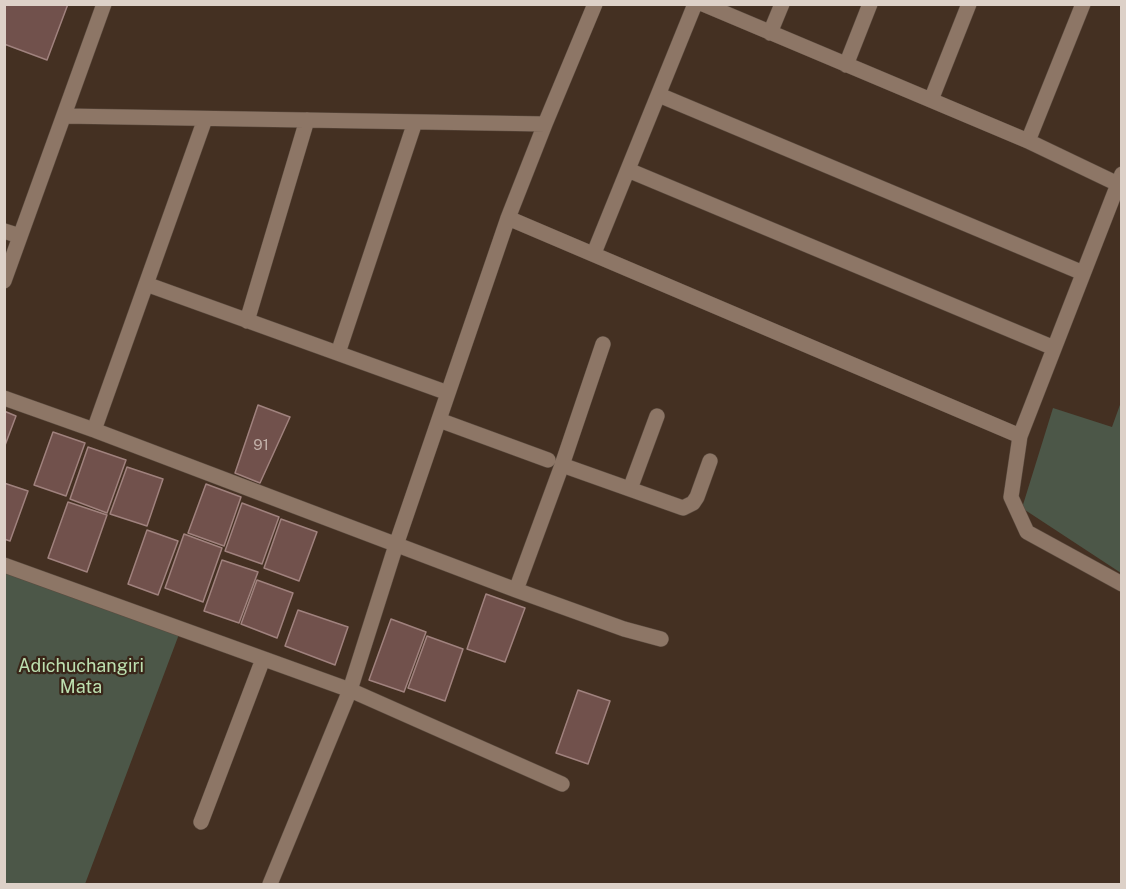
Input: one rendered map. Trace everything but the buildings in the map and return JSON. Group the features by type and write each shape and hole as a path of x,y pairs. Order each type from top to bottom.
{"street":[{"path":"4,281 104,4"},
{"path":"270,885 350,690 396,545 508,218 595,4"},
{"path":"594,254 695,4"},
{"path":"703,4 1120,181 1020,436 1011,497 1027,532 1122,584"},
{"path":"770,33 782,4"},
{"path":"846,65 870,4"},
{"path":"931,100 969,4"},
{"path":"1028,141 1083,4"},
{"path":"659,95 1083,273"},
{"path":"64,116 545,124"},
{"path":"94,430 205,118"},
{"path":"247,321 308,120"},
{"path":"338,353 415,122"},
{"path":"628,170 1054,348"},
{"path":"508,218 1020,436"},
{"path":"4,231 20,236"},
{"path":"146,284 448,393"},
{"path":"516,590 555,462 603,344"},
{"path":"4,398 516,590 624,629 661,639"},
{"path":"630,489 657,416"},
{"path":"439,420 683,508 697,497 710,461"},
{"path":"4,565 350,690 562,784"},
{"path":"201,822 263,659"}],"green space":[{"path":"1121,402 1121,573 1022,508 1053,408 1112,427"},
{"name":"Adichuchangiri Mata","path":"5,565 181,629 85,884 5,884"}]}
